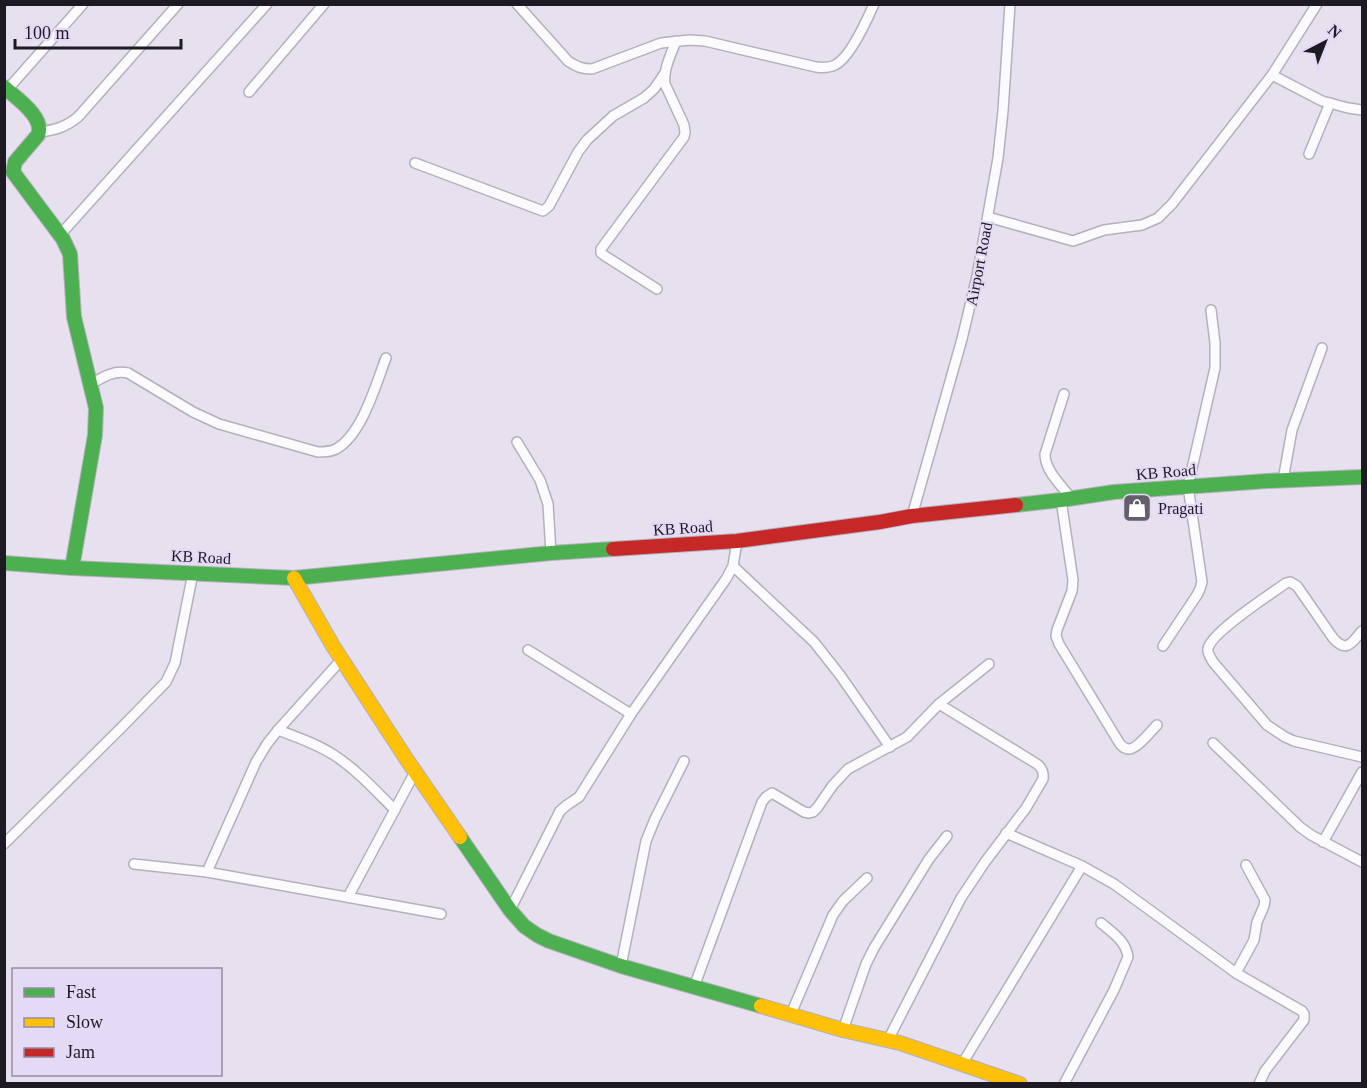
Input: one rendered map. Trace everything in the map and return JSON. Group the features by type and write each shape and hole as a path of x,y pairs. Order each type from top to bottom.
{"main road":[{"path":"6,88 40,126 40,132 15,162 13,172 68,247 72,271 74,317 96,408 95,435 72,568"},
{"name":"KB Road","path":"4,563 294,578 551,553 737,541 912,516 1114,492 1362,477"},
{"path":"294,578 342,659 415,772 510,910 524,926 549,941 621,966 843,1030 888,1040 1020,1083"}],"street":[{"path":"6,88 83,4"},
{"path":"40,132 63,127 78,117 178,4"},
{"path":"60,235 267,4"},
{"path":"249,92 324,4"},
{"path":"517,4 568,61 584,69 592,69 661,43 676,41 705,41 828,68 844,60 874,4"},
{"name":"Airport Road","path":"912,516 970,309 988,217 1002,120 1010,4"},
{"path":"988,217 1073,241 1104,230 1151,222 1167,211 1272,75 1317,4"},
{"path":"415,163 543,211 552,202 578,152 587,140 613,116 649,94 665,73 676,41"},
{"path":"657,289 605,256 601,253 601,249 684,137 684,125 665,84 665,73"},
{"path":"1272,75 1311,96 1362,110"},
{"path":"1309,154 1330,103"},
{"path":"1162,646 1197,595 1202,582 1188,486 1215,368 1211,310"},
{"path":"1283,480 1292,430 1322,348"},
{"path":"91,384 107,375 128,373 193,412 219,423 318,452 327,452 344,444 355,429 386,358"},
{"path":"1064,394 1045,454 1050,472 1066,499 1073,580 1072,591 1056,636 1124,748 1130,749 1137,746 1157,725"},
{"path":"517,442 540,480 548,504 551,553"},
{"path":"510,910 560,811 579,797 631,714 726,579 733,566 737,541"},
{"path":"733,566 814,642 890,747"},
{"path":"4,844 166,682 175,663 193,573"},
{"path":"1362,631 1350,645 1340,645 1297,586 1290,582 1224,628 1212,640 1208,649 1213,662 1267,725 1276,732 1294,741 1362,757"},
{"path":"528,650 631,714"},
{"path":"207,872 256,762 278,730 342,659"},
{"path":"694,987 765,796 772,793 804,812 813,812 838,778 848,769 908,737 939,704 988,664"},
{"path":"888,1040 961,898 1026,808 1043,779 1043,771 1037,764 939,704"},
{"path":"278,730 308,741 334,755 395,810"},
{"path":"1213,743 1300,827 1362,862"},
{"path":"621,966 646,841 684,761"},
{"path":"348,897 415,772"},
{"path":"1323,842 1362,772"},
{"path":"1006,833 1082,866 1114,884 1236,973 1298,1008 1305,1017 1302,1024 1265,1071 1259,1083"},
{"path":"843,1030 874,948 929,859 947,836"},
{"path":"134,864 207,872 441,914"},
{"path":"1236,973 1252,945 1257,922 1264,906 1264,900 1246,865"},
{"path":"962,1064 1082,866"},
{"path":"791,1014 833,915 867,878"},
{"path":"1064,1083 1114,990 1128,957 1122,941 1101,923"}],"traffic: fast":[{"path":"4,87 28,108 37,121 38,135 15,162 13,172 63,239 70,254 74,317 96,408 95,435 72,568"},
{"path":"1016,505 1114,492 1362,477"},
{"path":"4,563 294,578 613,549"},
{"path":"460,837 510,910 524,926 537,935 621,966 761,1006"}],"traffic: slow":[{"path":"294,578 333,646 460,837"},
{"path":"761,1006 843,1030 900,1043 1020,1084"}],"traffic: jam":[{"path":"613,549 737,541 912,516 1016,505"}],"place":[{"name":"Pragati","path":"1137,508"}]}
